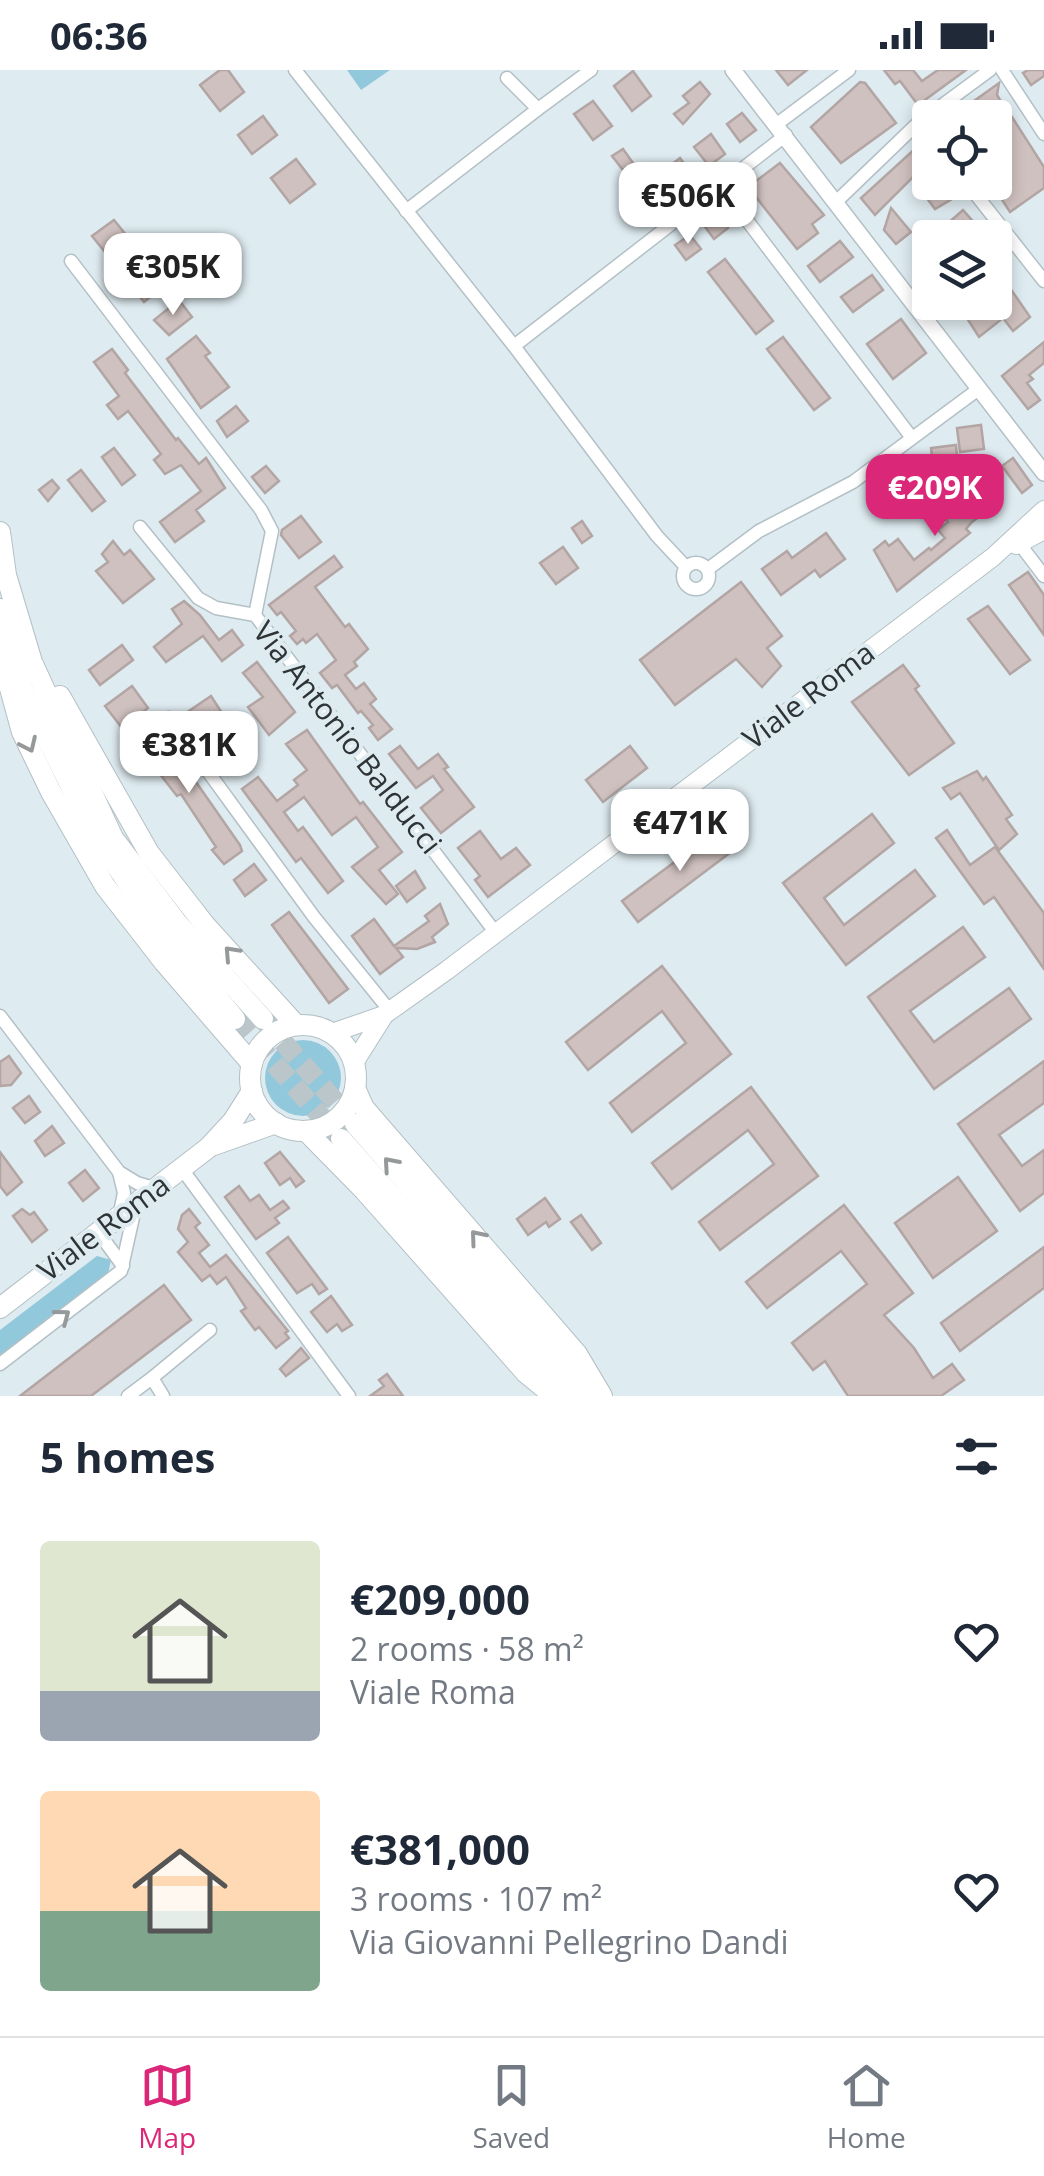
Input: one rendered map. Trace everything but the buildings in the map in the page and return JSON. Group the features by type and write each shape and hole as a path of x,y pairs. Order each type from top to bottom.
{"main road":[{"name":"Viale Roma","path":"332,1034 387,1013 993,557 1044,510"},
{"name":"Viale Roma","path":"993,557 1044,530"},
{"path":"0,532 6,575 32,662 114,838 178,924 263,1019"},
{"path":"6,575 22,600 44,666 149,854 205,925 296,1025"},
{"path":"0,609 22,688 94,831 152,919 235,1019"},
{"path":"0,652 22,732 104,886 252,1064"},
{"name":"Viale Roma","path":"354,1063 387,1013"},
{"path":"355,1088 338,1118 306,1131 276,1123 265,1115 252,1091 252,1064 268,1038 296,1025 309,1025 332,1034 350,1052 355,1088 364,1108 577,1354 602,1396"},
{"name":"Viale Roma","path":"0,1308 208,1148 252,1091"},
{"name":"Viale Roma","path":"208,1148 276,1123"},
{"path":"306,1131 364,1190 526,1372 554,1396"},
{"path":"569,1396 348,1132 592,1396"}],"street":[{"path":"295,70 514,346 663,544 686,567"},
{"path":"406,211 591,70"},
{"path":"733,70 1044,473"},
{"path":"514,346 720,186 849,70"},
{"path":"949,100 990,70"},
{"path":"1002,70 1044,134"},
{"path":"506,78 538,109"},
{"path":"837,201 912,129"},
{"path":"720,186 912,438"},
{"path":"980,200 1044,280"},
{"path":"71,260 261,510 272,531 255,614"},
{"path":"708,569 759,531 853,482 980,388"},
{"name":"Via Antonio Balducci","path":"140,526 198,598 216,608 255,614 495,932"},
{"path":"1023,541 1025,551 1044,576"},
{"path":"698,562 708,569 710,578 706,585 694,590 686,586 682,578 686,567 698,562"},
{"path":"169,718 387,1013"},
{"path":"0,1016 119,1172 157,1189"},
{"path":"182,1169 349,1396"},
{"path":"0,1364 122,1271 127,1211 119,1172"},
{"path":"99,1233 122,1266"},
{"path":"128,1396 210,1330"},
{"path":"152,1378 162,1396"}],"shaded area":[{"path":"347,70 390,70 361,90"},
{"path":"303,1040 330,1051 341,1078 330,1105 303,1116 276,1105 265,1078 276,1051"},
{"path":"97,1256 111,1260 108,1274 0,1355 0,1330"}],"tunnel":[{"path":"235,1019 341,1139"},
{"path":"263,1019 355,1124"}]}
